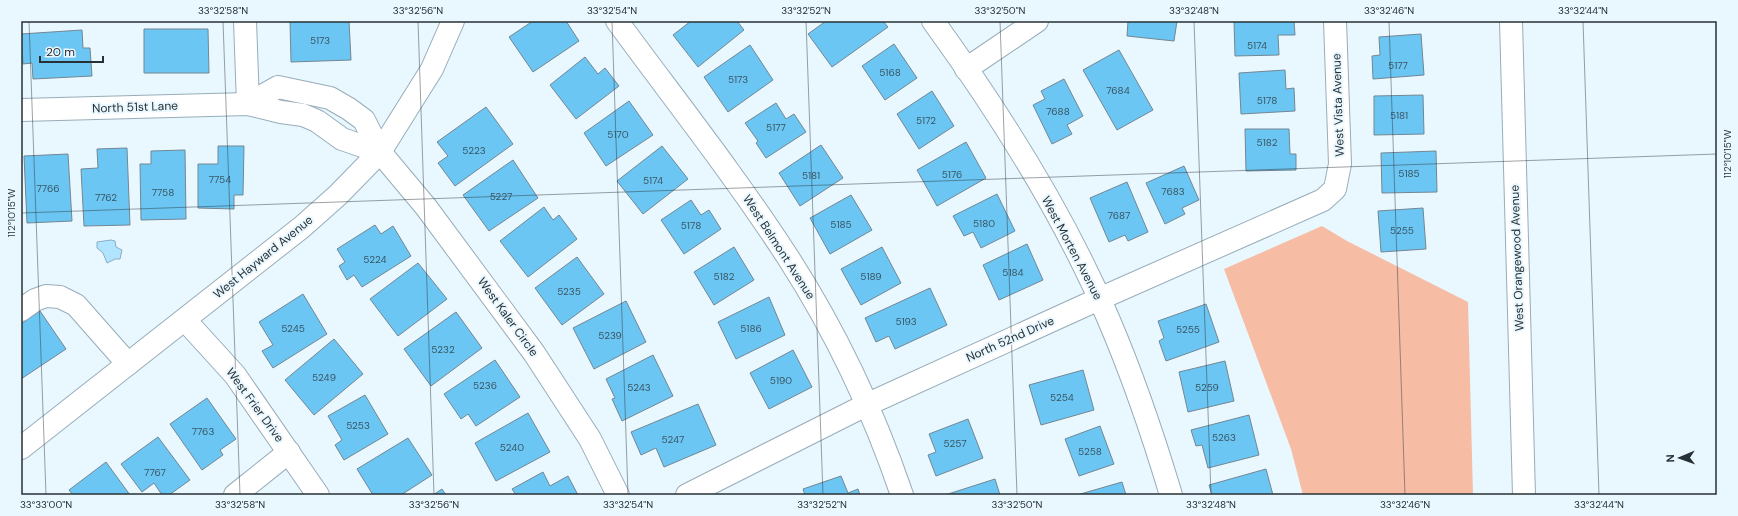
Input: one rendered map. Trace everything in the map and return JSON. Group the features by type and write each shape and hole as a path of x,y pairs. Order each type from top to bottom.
{"street":[{"path":"245,21 248,104"},
{"name":"West Hayward Avenue","path":"21,448 302,227 338,195 380,152 432,68 453,21"},
{"name":"West Belmont Avenue","path":"617,21 751,204 789,260 821,313 878,429 902,495"},
{"name":"West Morten Avenue","path":"933,21 992,106 1065,230 1099,299 1136,385 1171,495"},
{"path":"966,69 1037,21"},
{"name":"West Vista Avenue","path":"1335,21 1340,164 1335,189"},
{"name":"West Orangewood Avenue","path":"1511,21 1524,495"},
{"name":"North 51st Lane","path":"248,104 278,86 330,98 364,120 380,152"},
{"name":"North 51st Lane","path":"21,110 248,104 280,112 303,115 317,121 342,139 380,152"},
{"name":"West Kaler Circle","path":"380,152 458,249 534,353 590,439 618,495"},
{"name":"North 52nd Drive","path":"687,495 866,405 1322,200 1335,189"},
{"path":"21,310 35,300 46,296 60,297 76,305 128,364"},
{"name":"West Frier Drive","path":"185,320 235,375 318,495"},
{"path":"235,495 289,452"}],"shaded area":[{"path":"1322,226 1347,241 1468,302 1473,495 1303,495 1291,449 1224,269"}],"water":[{"path":"111,240 115,241 116,247 122,250 120,259 115,259 107,263 103,253 97,248 97,242"}],"building":[{"path":"290,21 349,21 351,60 291,62"},
{"path":"533,21 566,21 579,41 533,72 509,37"},
{"path":"691,21 737,21 744,30 698,67 673,35"},
{"path":"826,21 883,21 888,27 832,67 808,34"},
{"path":"1128,21 1177,21 1174,41 1127,36"},
{"path":"1234,21 1294,21 1295,35 1278,35 1279,55 1235,56"},
{"path":"144,29 208,29 209,73 144,73"},
{"path":"82,30 83,48 90,48 92,76 33,79 32,63 23,64 21,34"},
{"path":"1421,34 1424,75 1373,79 1372,56 1380,55 1379,37"},
{"path":"894,44 917,78 885,100 862,66"},
{"path":"750,45 773,80 728,112 704,77"},
{"path":"1119,50 1153,110 1117,130 1083,70"},
{"path":"585,57 598,74 605,68 619,86 576,119 550,85"},
{"path":"1285,70 1286,89 1294,88 1295,111 1241,114 1239,73"},
{"path":"1064,79 1083,116 1067,125 1072,134 1052,144 1033,105 1045,99 1041,91"},
{"path":"932,91 954,126 919,149 897,114"},
{"path":"1423,95 1424,134 1374,135 1374,96"},
{"path":"629,101 653,135 606,166 584,133"},
{"path":"776,103 786,119 794,114 806,132 766,158 756,143 758,141 745,123"},
{"path":"486,107 513,144 455,186 438,163 448,156 437,142"},
{"path":"1245,129 1289,129 1290,154 1296,154 1296,170 1246,171"},
{"path":"966,142 986,178 937,206 917,170"},
{"path":"821,145 843,178 800,206 779,173"},
{"path":"218,146 244,146 243,195 234,195 234,209 198,208 198,164 218,164"},
{"path":"662,146 688,179 643,214 617,181"},
{"path":"127,148 130,225 84,226 81,169 98,168 97,149"},
{"path":"185,150 186,219 141,220 140,164 151,164 151,151"},
{"path":"1436,151 1437,192 1382,193 1381,153"},
{"path":"68,154 72,221 27,223 24,156"},
{"path":"513,160 538,198 489,231 463,195"},
{"path":"1184,166 1199,200 1182,208 1185,214 1165,224 1146,183"},
{"path":"1127,182 1148,232 1128,241 1125,235 1109,242 1090,198"},
{"path":"997,194 1015,231 981,248 973,232 964,236 953,216"},
{"path":"851,195 872,230 830,254 810,218"},
{"path":"691,200 701,215 709,210 721,229 684,254 661,220"},
{"path":"544,207 553,220 559,215 577,239 528,277 500,241"},
{"path":"1423,208 1426,249 1381,252 1378,211"},
{"path":"375,225 381,234 393,226 411,256 362,287 354,275 347,280 339,266 345,262 337,249"},
{"path":"1027,244 1043,280 999,300 983,265"},
{"path":"734,247 754,280 714,305 694,272"},
{"path":"882,247 901,283 861,305 841,269"},
{"path":"577,257 604,294 562,325 535,288"},
{"path":"418,263 447,299 398,336 370,299"},
{"path":"930,288 947,325 895,349 889,336 876,342 865,318"},
{"path":"303,294 327,334 273,368 262,351 273,345 259,322"},
{"path":"769,297 785,335 736,359 718,322"},
{"path":"626,301 646,342 594,369 573,328"},
{"path":"1206,304 1219,342 1166,361 1159,341 1164,338 1158,321"},
{"path":"40,311 66,349 21,379 21,324"},
{"path":"456,312 482,348 431,386 404,349"},
{"path":"334,339 363,374 314,415 285,380"},
{"path":"793,350 812,387 769,409 750,373"},
{"path":"653,355 673,396 622,421 612,399 615,398 606,379"},
{"path":"495,360 520,397 476,426 468,414 461,419 444,394"},
{"path":"1225,361 1234,401 1188,412 1179,372"},
{"path":"1083,370 1094,410 1041,425 1029,385"},
{"path":"365,395 388,434 344,460 335,445 342,440 328,416"},
{"path":"207,398 236,439 220,450 223,455 202,470 170,424"},
{"path":"698,404 716,445 664,467 656,448 641,455 631,432"},
{"path":"528,413 550,452 496,481 475,443"},
{"path":"1249,415 1259,455 1208,468 1202,445 1196,446 1191,430"},
{"path":"968,419 983,458 936,476 928,455 936,452 929,434"},
{"path":"1100,426 1114,464 1079,476 1065,439"},
{"path":"158,437 190,480 169,495 162,495 154,483 142,492 121,464"},
{"path":"408,438 432,475 401,495 373,495 357,469"},
{"path":"106,462 130,495 73,495 69,490"},
{"path":"1266,469 1273,495 1212,495 1209,485"},
{"path":"543,472 550,486 568,476 578,495 516,495 512,489"},
{"path":"841,476 848,493 858,489 860,495 805,495 803,489"},
{"path":"995,479 1000,495 945,495"},
{"path":"1122,482 1126,495 1077,495"},
{"path":"442,489 446,495 433,495"}]}
